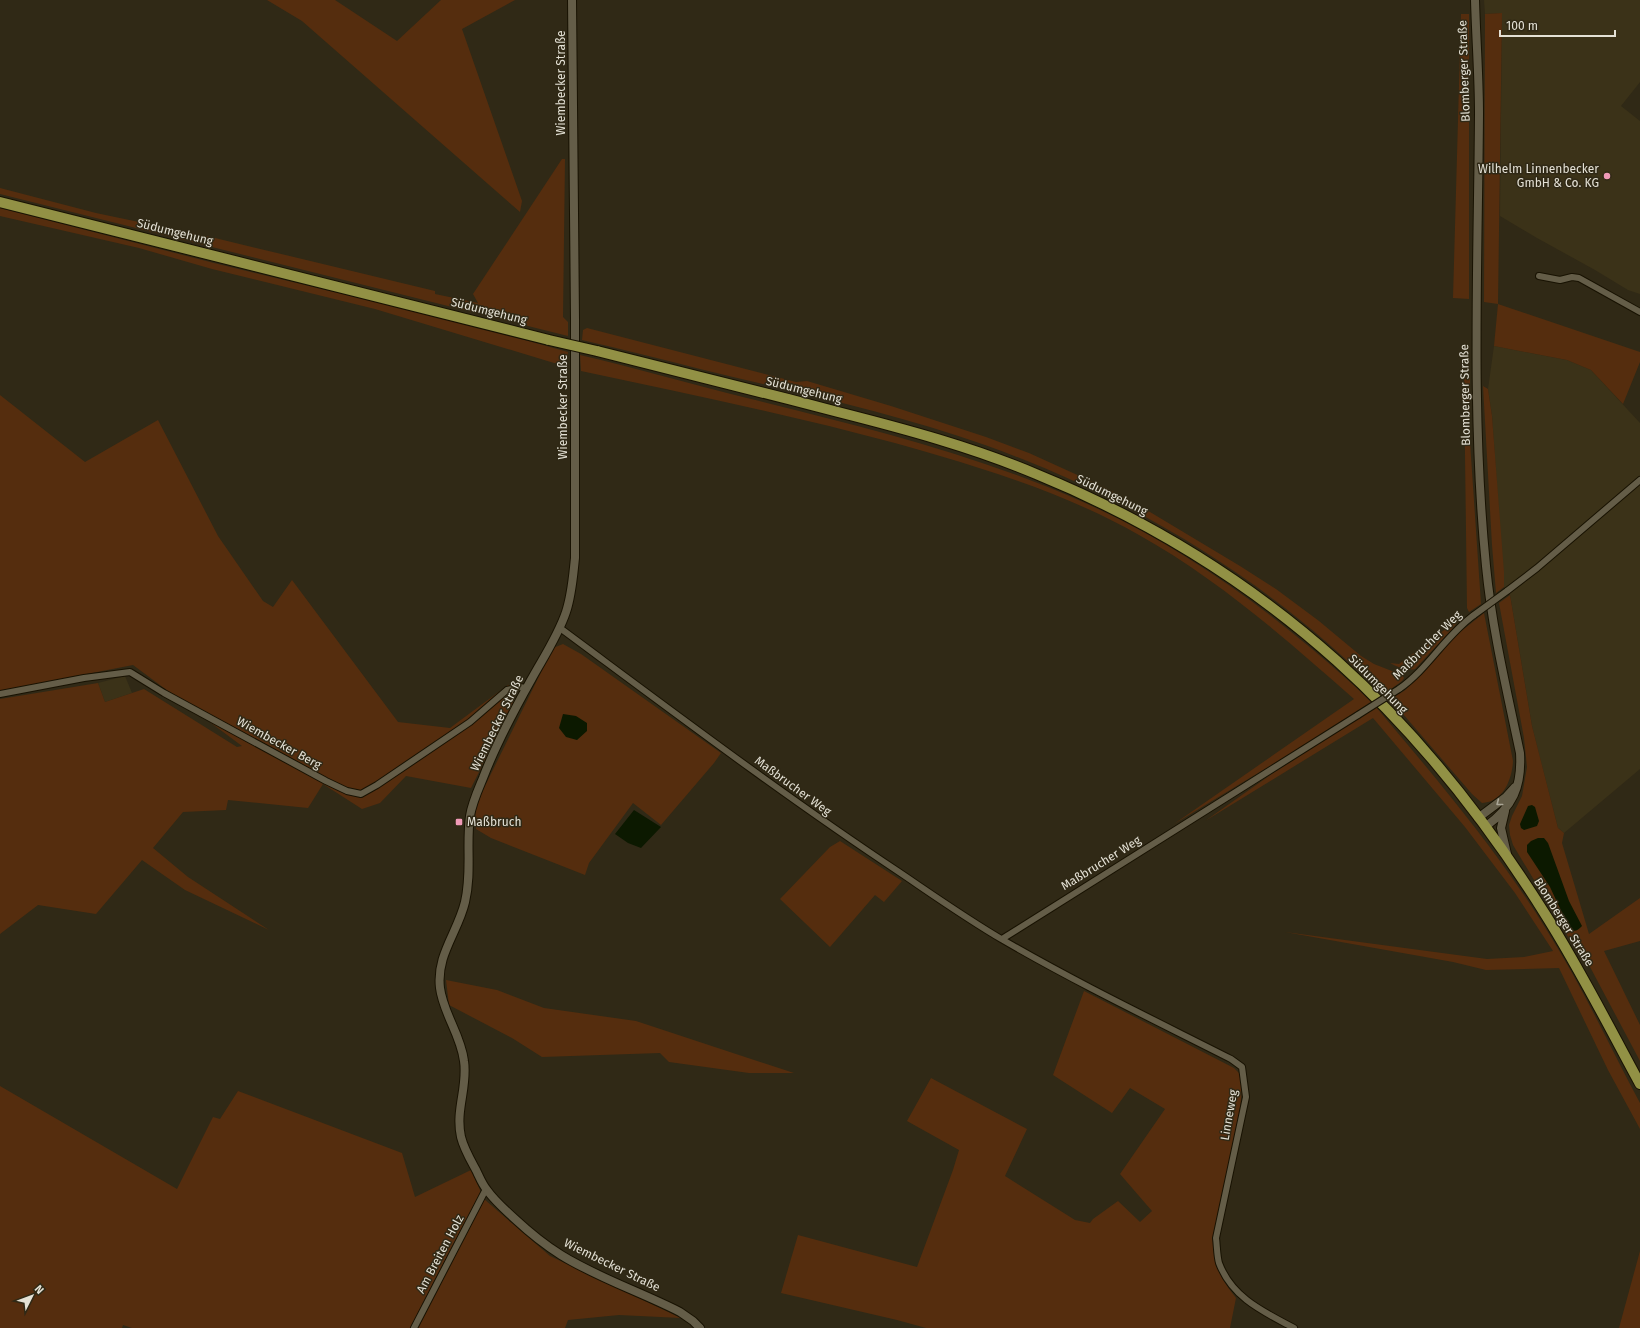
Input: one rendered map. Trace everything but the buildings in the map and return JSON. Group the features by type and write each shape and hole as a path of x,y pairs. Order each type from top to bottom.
{"main road":[{"name":"Südumgehung","path":"0,202 885,424 966,448 1036,473 1145,525 1229,576 1276,610 1337,661 1368,690 1408,733 1485,827"},
{"name":"Blomberger Straße","path":"1485,827 1508,858 1580,972 1640,1084"}],"street":[{"name":"Wiembecker Straße","path":"572,0 575,319 575,558 570,599 560,628 494,752 474,800 470,821 468,888 462,913 446,946 439,974 440,989 465,1061 464,1086 459,1115 462,1140 467,1154 486,1189 504,1209 526,1229 560,1254 680,1312 700,1328"},
{"name":"Blomberger Straße","path":"1475,0 1479,112 1476,332 1480,479 1484,546 1501,659 1520,753 1520,774 1514,798 1505,811 1485,827"},
{"path":"1538,276 1560,280 1572,277 1579,278 1640,312"},
{"name":"Maßbrucher Weg","path":"560,628 727,752 839,832 1002,939 1399,689 1414,677 1454,631 1537,568 1640,480"},
{"name":"Wiembecker Berg","path":"0,694 84,678 130,672 164,693 326,781 347,791 361,794 377,785 470,722 507,690 519,687 527,688"},
{"path":"1478,818 1506,797 1517,785"},
{"path":"1505,811 1501,828 1508,858"},
{"name":"Linneweg","path":"1002,939 1081,983 1231,1059 1242,1067 1246,1097 1216,1238 1219,1262 1228,1282 1244,1300 1294,1328"},
{"name":"Am Breiten Holz","path":"414,1328 486,1189"}],"shaded area":[{"path":"267,0 335,0 397,41 441,0 515,0 462,29 522,201 520,212 302,21"},
{"path":"1484,0 1640,0 1640,82 1621,106 1640,121 1640,294 1628,290 1500,216 1502,13 1485,14"},
{"path":"1502,13 1498,304 1484,302 1485,14"},
{"path":"1461,14 1469,14 1469,299 1453,298"},
{"path":"562,159 565,159 563,317 568,322 568,336 0,194 0,188 96,213 215,238 435,291 435,294 478,303 473,294"},
{"path":"0,208 214,263 471,325 568,352 567,360 563,364 554,363 375,309 212,269 139,248 0,216"},
{"path":"1498,304 1640,352 1640,362 1623,404 1591,370 1567,360 1494,346"},
{"path":"587,328 796,382 807,381 891,406 986,437 1029,453 1106,488 1150,512 1240,566 1276,589 1319,621 1361,656 1374,664 1402,675 1404,678 1383,695 1340,654 1295,616 1247,580 1198,548 1147,518 1040,466 985,445 915,422 807,394 582,340 583,330"},
{"path":"1494,346 1567,360 1591,370 1640,423 1640,769 1564,833 1558,828 1532,726 1510,595 1504,587 1492,416 1488,389"},
{"path":"580,355 917,442 1001,469 1083,502 1144,532 1231,586 1312,649 1371,702 1174,824 1354,699 1251,611 1224,591 1168,552 1116,522 1092,511 1017,481 896,443 761,410 581,371"},
{"path":"1464,376 1470,379 1470,442 1481,604 1469,612 1467,608"},
{"path":"1483,386 1488,389 1492,416 1504,572 1504,587 1496,593 1492,545"},
{"path":"0,395 85,462 158,420 218,536 263,601 273,607 292,580 398,722 450,728 508,685 517,689 512,706 471,788 406,776 380,803 362,809 323,784 308,808 228,800 226,810 183,812 153,848 188,877 269,930 185,890 142,860 96,914 38,905 0,934 0,699 98,683 105,702 144,689 237,747 242,746 133,665 0,691"},
{"path":"1510,595 1532,726 1558,828 1564,833 1562,843 1589,934 1640,898 1640,941 1604,951 1640,1025 1640,1061 1589,965 1576,950 1513,845 1510,835 1509,825 1522,796 1527,767 1524,738 1499,603"},
{"path":"1484,613 1513,761 1511,775 1505,789 1496,799 1482,803 1472,794 1403,714 1388,700 1404,691 1423,673 1455,636"},
{"path":"1458,616 1456,624 1452,629 1415,669 1405,669 1390,663 1399,664 1455,622"},
{"path":"563,644 581,654 721,753 661,825 633,803 589,863 585,875 491,838 476,829 474,814 483,790 553,648"},
{"path":"125,676 132,693 105,702 98,683"},
{"path":"1376,707 1465,815 1507,871 1546,929 1583,993 1640,1103 1640,1129 1608,1070 1559,968 1486,970 1453,962 1285,932 1487,959 1524,957 1553,951 1515,893 1465,827 1373,718 1205,821 1269,776"},
{"path":"563,714 576,716 587,723 587,731 577,740 566,737 559,728"},
{"path":"1532,805 1535,807 1539,821 1537,826 1524,830 1521,828 1520,824 1528,806"},
{"path":"634,810 661,827 641,848 628,843 615,834"},
{"path":"1538,838 1544,838 1548,843 1569,901 1582,926 1577,930 1570,930 1550,887 1527,852 1527,845 1531,841"},
{"path":"840,841 902,881 884,902 875,895 830,947 780,899 830,847"},
{"path":"446,980 497,990 544,1008 636,1021 794,1073 749,1073 669,1062 660,1053 542,1057 512,1038 449,1005"},
{"path":"1084,991 1234,1068 1240,1074 1242,1088 1240,1110 1213,1239 1215,1257 1219,1271 1236,1298 1230,1328 926,1328 781,1293 798,1235 917,1267 959,1150 907,1121 931,1078 1027,1129 1005,1176 1075,1220 1090,1223 1093,1219 1118,1201 1140,1222 1152,1211 1120,1174 1165,1109 1130,1088 1112,1113 1053,1075"},
{"path":"0,1086 177,1189 213,1117 220,1119 238,1091 402,1153 415,1197 471,1170 480,1190 480,1197 410,1328 132,1328 123,1325 122,1328 0,1328"},
{"path":"484,1199 550,1256 681,1318 619,1315 568,1320 565,1328 418,1328"},
{"path":"1640,1251 1640,1328 1619,1328"}],"place":[{"name":"Wilhelm Linnenbecker GmbH & Co. KG","path":"1607,176"},
{"name":"Maßbruch","path":"459,822"}]}
